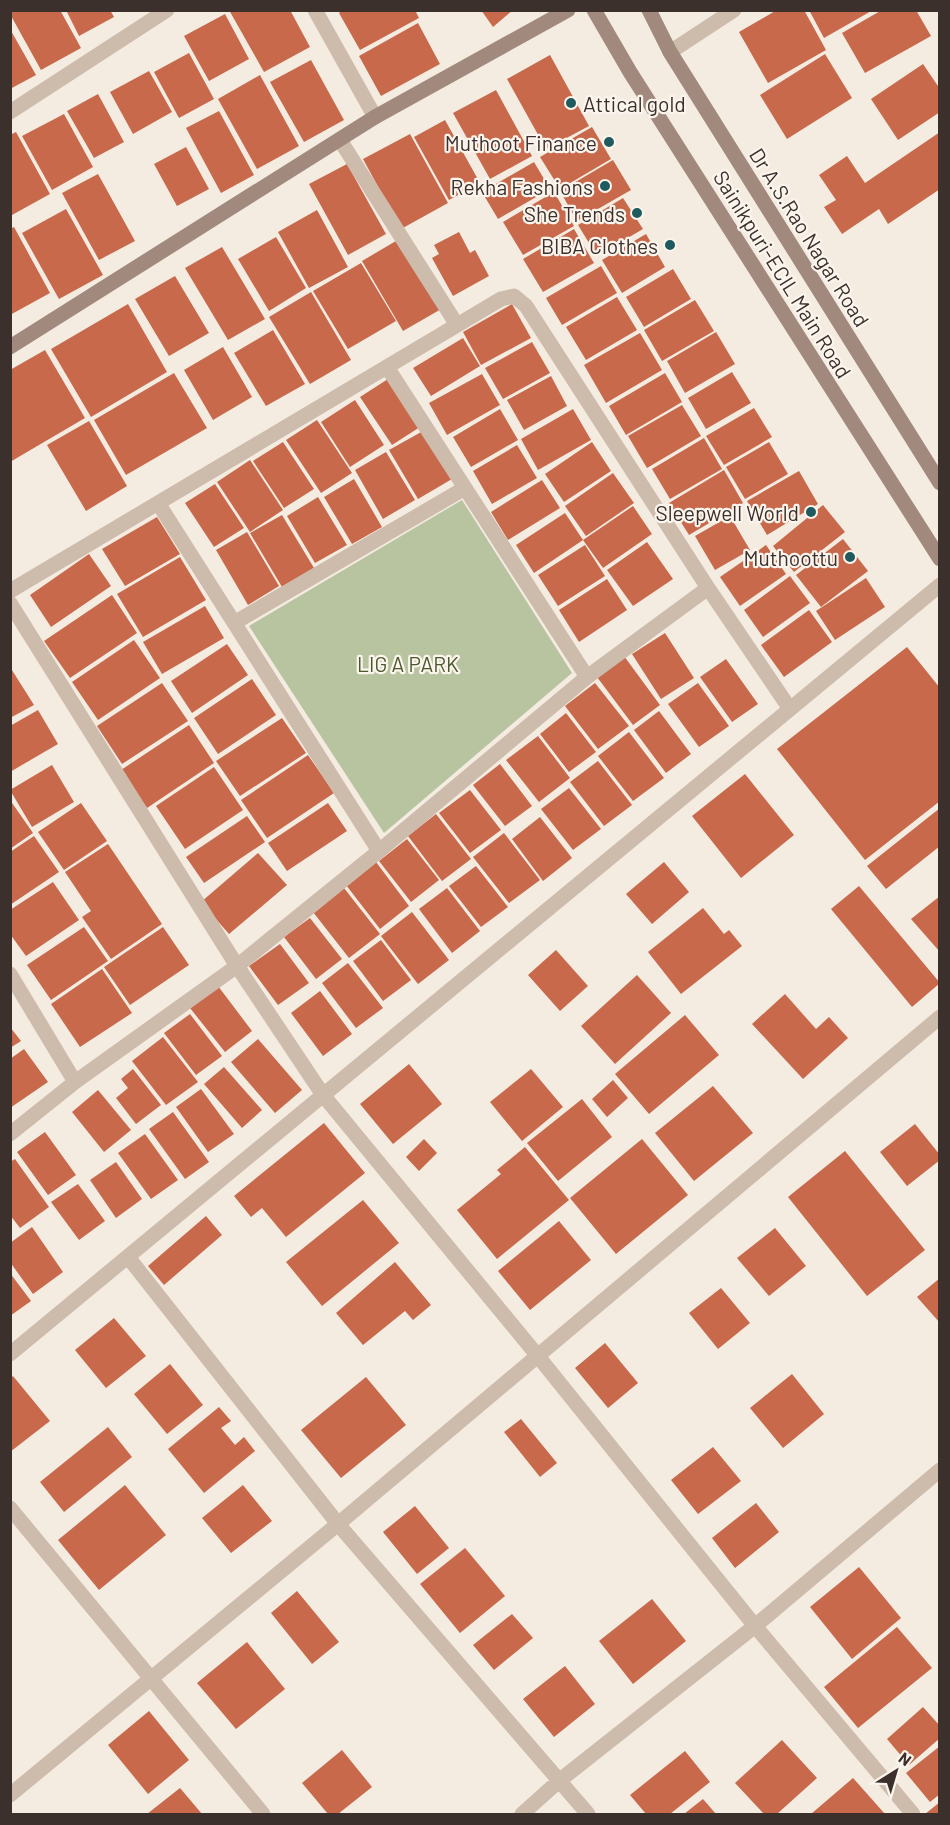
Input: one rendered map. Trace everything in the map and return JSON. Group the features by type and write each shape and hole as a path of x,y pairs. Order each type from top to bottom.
{"main road":[{"path":"10,348 375,117 568,10"},
{"name":"Sainikpuri-ECIL Main Road","path":"594,10 630,72 939,559"},
{"name":"Dr A.S.Rao Nagar Road","path":"649,10 670,52 939,483"}],"street":[{"path":"10,112 167,10"},
{"path":"315,10 375,117"},
{"path":"670,52 734,10"},
{"path":"340,140 457,325"},
{"path":"10,591 501,299 514,296 526,306 708,588 790,709"},
{"path":"387,367 587,677"},
{"path":"234,623 465,488"},
{"path":"158,503 379,851"},
{"path":"10,1354 939,585"},
{"path":"10,1134 75,1082 237,966 587,677 708,588"},
{"path":"10,603 237,966 323,1095 537,1355 755,1626 913,1815"},
{"path":"10,974 75,1082"},
{"path":"10,1794 338,1524 939,1017"},
{"path":"128,1257 338,1524 588,1815"},
{"path":"522,1815 559,1781 755,1626 939,1470"},
{"path":"10,1508 263,1815"}],"green space":[{"name":"LIG A PARK","path":"462,500 572,673 384,833 249,626"}],"building":[{"path":"10,10 60,10 81,48 41,70 10,14"},
{"path":"66,10 110,10 114,17 79,36"},
{"path":"229,10 290,10 310,47 264,72"},
{"path":"343,10 415,10 419,18 360,50 339,13"},
{"path":"481,10 513,10 493,27"},
{"path":"777,10 804,10 826,50 768,83 739,32"},
{"path":"809,10 873,10 824,38"},
{"path":"882,10 916,10 931,36 865,73 842,33"},
{"path":"225,14 249,59 209,81 184,36"},
{"path":"418,23 440,64 381,96 359,56"},
{"path":"10,29 36,75 10,89"},
{"path":"189,53 214,99 179,118 154,72"},
{"path":"825,54 852,98 787,139 760,95"},
{"path":"550,55 589,126 546,149 507,79"},
{"path":"311,60 344,120 304,142 270,82"},
{"path":"923,64 940,89 940,112 898,140 871,99"},
{"path":"149,71 172,112 133,134 110,92"},
{"path":"260,75 299,146 257,169 218,99"},
{"path":"496,90 532,156 490,179 453,113"},
{"path":"98,94 124,142 94,158 67,111"},
{"path":"219,111 254,175 221,193 186,128"},
{"path":"64,114 93,167 52,190 22,136"},
{"path":"445,120 480,183 449,200 414,137"},
{"path":"592,127 611,159 560,189 540,157"},
{"path":"16,132 50,194 12,215 10,135"},
{"path":"940,132 940,189 888,224 879,209 842,234 824,207 836,200 819,175 847,156 865,183"},
{"path":"410,134 448,203 401,229 363,159"},
{"path":"186,147 209,189 177,206 154,164"},
{"path":"613,160 631,190 577,221 560,191"},
{"path":"534,162 550,189 498,219 482,192"},
{"path":"347,164 386,234 348,255 309,184"},
{"path":"98,174 135,241 99,260 62,193"},
{"path":"554,192 574,226 523,255 503,222"},
{"path":"623,198 643,229 597,256 578,225"},
{"path":"66,209 103,275 59,299 22,233"},
{"path":"317,210 348,267 309,288 278,232"},
{"path":"14,227 50,293 10,315 10,229"},
{"path":"574,229 594,263 543,292 523,259"},
{"path":"459,232 470,253 475,250 489,276 453,296 432,258 439,254 434,245"},
{"path":"646,234 665,267 622,293 602,260"},
{"path":"276,237 306,288 269,311 238,259"},
{"path":"401,238 443,308 403,331 362,261"},
{"path":"222,247 265,319 228,340 185,268"},
{"path":"361,263 396,321 348,349 313,291"},
{"path":"601,266 617,293 562,325 546,298"},
{"path":"673,269 691,299 644,327 626,297"},
{"path":"175,276 209,333 169,356 135,299"},
{"path":"311,292 351,360 310,384 269,317"},
{"path":"617,297 637,330 586,360 566,327"},
{"path":"695,300 714,331 662,361 644,330"},
{"path":"128,304 167,372 91,417 51,349"},
{"path":"512,304 531,338 481,365 463,332"},
{"path":"273,330 305,384 266,406 234,353"},
{"path":"716,332 735,364 685,393 667,361"},
{"path":"640,333 662,370 606,403 584,365"},
{"path":"463,338 480,366 431,396 413,368"},
{"path":"532,342 550,373 503,399 485,368"},
{"path":"223,347 252,397 213,420 184,370"},
{"path":"45,350 85,418 10,462 10,370"},
{"path":"732,372 751,403 706,429 688,398"},
{"path":"174,373 207,428 126,475 94,420"},
{"path":"665,373 682,402 626,435 609,406"},
{"path":"482,374 500,405 447,435 429,403"},
{"path":"551,376 567,406 524,430 507,400"},
{"path":"388,379 420,427 392,445 360,397"},
{"path":"355,400 384,445 350,467 321,422"},
{"path":"682,405 701,436 647,468 628,436"},
{"path":"754,408 772,437 724,465 706,436"},
{"path":"500,409 518,440 471,467 453,437"},
{"path":"573,409 591,440 538,470 521,439"},
{"path":"317,420 352,473 321,493 286,440"},
{"path":"89,421 127,486 86,511 47,445"},
{"path":"423,431 452,479 418,499 389,450"},
{"path":"704,438 722,469 670,499 652,469"},
{"path":"283,442 314,489 284,508 253,461"},
{"path":"592,442 611,471 564,502 545,474"},
{"path":"769,442 788,474 745,499 726,467"},
{"path":"517,445 537,478 492,504 473,471"},
{"path":"386,452 415,500 383,519 355,470"},
{"path":"250,460 283,510 250,532 217,482"},
{"path":"724,470 743,503 689,535 669,503"},
{"path":"799,471 818,504 767,535 747,501"},
{"path":"613,473 634,503 586,536 565,506"},
{"path":"354,479 382,527 352,544 324,497"},
{"path":"542,480 560,508 508,540 491,512"},
{"path":"215,484 244,528 214,547 185,503"},
{"path":"318,497 347,545 315,563 287,516"},
{"path":"823,505 845,532 794,572 773,546"},
{"path":"633,506 652,534 603,568 583,540"},
{"path":"565,513 583,540 534,573 516,545"},
{"path":"282,515 314,568 282,587 250,533"},
{"path":"730,516 750,550 715,570 695,536"},
{"path":"157,517 180,554 125,586 102,549"},
{"path":"247,532 279,586 248,605 216,550"},
{"path":"843,539 868,571 821,607 796,575"},
{"path":"647,542 673,579 633,606 607,570"},
{"path":"585,545 605,576 558,606 538,575"},
{"path":"766,545 786,574 740,606 720,577"},
{"path":"89,554 111,586 51,627 30,595"},
{"path":"180,557 206,600 143,637 117,594"},
{"path":"790,576 810,603 763,637 744,610"},
{"path":"866,578 885,607 835,640 816,611"},
{"path":"607,579 627,610 579,642 559,610"},
{"path":"112,595 137,633 70,678 44,641"},
{"path":"205,606 224,638 162,674 143,642"},
{"path":"809,610 832,642 784,677 761,645"},
{"path":"665,633 694,678 661,699 632,654"},
{"path":"134,640 160,678 98,720 72,682"},
{"path":"227,644 248,675 192,713 171,681"},
{"path":"907,647 940,688 940,801 865,860 777,749"},
{"path":"624,656 660,705 633,725 597,677"},
{"path":"726,659 758,704 732,722 700,677"},
{"path":"10,667 34,705 10,718"},
{"path":"252,679 276,715 218,754 194,718"},
{"path":"162,683 188,721 122,764 97,726"},
{"path":"595,683 629,726 598,749 565,706"},
{"path":"698,683 729,726 699,747 668,704"},
{"path":"38,710 58,744 10,772 10,726"},
{"path":"659,711 691,754 666,773 634,730"},
{"path":"566,713 596,752 569,772 540,734"},
{"path":"282,718 306,753 240,796 216,761"},
{"path":"189,725 214,763 147,808 121,770"},
{"path":"629,732 664,778 633,801 598,756"},
{"path":"538,736 570,778 539,802 506,760"},
{"path":"308,755 334,793 267,838 241,800"},
{"path":"598,761 632,805 604,826 570,782"},
{"path":"500,764 532,806 505,826 473,785"},
{"path":"52,765 74,802 32,827 10,790"},
{"path":"214,767 243,810 185,849 156,806"},
{"path":"745,774 794,835 741,878 692,816"},
{"path":"569,788 601,829 573,850 541,809"},
{"path":"470,790 501,830 470,853 439,813"},
{"path":"10,800 33,833 10,849"},
{"path":"81,803 107,841 64,870 38,832"},
{"path":"328,803 347,831 287,871 268,843"},
{"path":"940,808 940,846 886,889 867,866"},
{"path":"436,814 471,859 442,881 408,836"},
{"path":"247,816 265,842 204,883 186,857"},
{"path":"540,817 572,858 543,881 512,839"},
{"path":"504,833 540,880 509,903 473,857"},
{"path":"34,836 59,872 10,905 10,852"},
{"path":"407,839 439,880 411,902 379,861"},
{"path":"108,844 162,924 111,959 82,917 91,911 65,872"},
{"path":"258,853 287,885 229,934 201,902"},
{"path":"376,862 409,906 380,929 346,885"},
{"path":"664,862 689,892 652,924 626,894"},
{"path":"476,866 508,907 481,927 449,886"},
{"path":"53,882 79,920 26,956 10,934 10,910"},
{"path":"859,886 940,983 912,1007 831,909"},
{"path":"344,888 380,934 349,958 313,912"},
{"path":"447,888 480,931 452,953 419,909"},
{"path":"940,896 940,952 911,919"},
{"path":"703,908 724,934 729,930 742,946 681,994 648,952"},
{"path":"412,912 449,960 418,984 381,936"},
{"path":"310,918 342,959 316,979 284,937"},
{"path":"84,927 108,961 51,1000 27,965"},
{"path":"163,927 189,965 130,1005 104,967"},
{"path":"381,940 411,980 383,1001 353,961"},
{"path":"280,944 309,983 278,1005 249,966"},
{"path":"556,950 588,986 560,1011 528,975"},
{"path":"348,963 383,1008 356,1028 322,983"},
{"path":"102,969 132,1013 80,1047 51,1004"},
{"path":"637,975 671,1013 615,1064 581,1026"},
{"path":"218,986 252,1031 225,1052 190,1008"},
{"path":"320,991 352,1034 323,1056 291,1013"},
{"path":"785,994 816,1029 829,1017 848,1038 803,1079 752,1024"},
{"path":"190,1014 222,1056 196,1075 164,1033"},
{"path":"685,1015 719,1055 649,1114 615,1074"},
{"path":"10,1027 21,1041 10,1048"},
{"path":"163,1037 198,1082 166,1105 132,1061"},
{"path":"258,1039 302,1090 275,1113 231,1062"},
{"path":"24,1049 48,1082 10,1108 10,1059"},
{"path":"409,1064 442,1104 393,1144 360,1104"},
{"path":"224,1067 262,1110 242,1128 204,1084"},
{"path":"133,1069 161,1105 136,1124 116,1098 128,1088 121,1079"},
{"path":"531,1069 563,1107 522,1141 490,1102"},
{"path":"613,1080 628,1098 607,1117 592,1099"},
{"path":"713,1086 753,1133 694,1181 655,1133"},
{"path":"201,1089 234,1134 208,1152 176,1107"},
{"path":"98,1090 131,1130 104,1152 72,1112"},
{"path":"582,1099 612,1137 558,1181 527,1143"},
{"path":"173,1112 209,1162 185,1179 149,1129"},
{"path":"324,1123 365,1173 286,1237 262,1208 251,1217 234,1196"},
{"path":"915,1124 940,1155 940,1160 907,1186 880,1152"},
{"path":"45,1132 76,1175 48,1195 17,1152"},
{"path":"145,1134 178,1180 151,1199 118,1153"},
{"path":"424,1139 437,1153 419,1171 406,1157"},
{"path":"642,1139 688,1195 616,1254 570,1198"},
{"path":"525,1147 569,1200 497,1259 457,1210 501,1174 497,1170"},
{"path":"845,1151 925,1250 867,1296 788,1197"},
{"path":"15,1159 49,1207 20,1228 10,1215 10,1162"},
{"path":"116,1162 142,1199 116,1218 90,1180"},
{"path":"78,1184 105,1221 79,1240 51,1202"},
{"path":"363,1200 399,1243 322,1306 286,1262"},
{"path":"206,1216 222,1235 164,1285 148,1266"},
{"path":"559,1221 591,1260 530,1310 498,1271"},
{"path":"32,1227 63,1272 33,1294 10,1262 10,1243"},
{"path":"775,1228 806,1266 769,1296 737,1258"},
{"path":"395,1262 431,1305 413,1320 405,1311 363,1345 336,1313"},
{"path":"10,1273 31,1301 10,1316"},
{"path":"940,1278 940,1323 917,1297"},
{"path":"721,1288 750,1323 718,1349 689,1313"},
{"path":"114,1318 146,1356 106,1388 75,1350"},
{"path":"605,1343 638,1383 608,1408 575,1368"},
{"path":"170,1364 203,1405 167,1434 134,1394"},
{"path":"792,1374 824,1414 783,1448 750,1408"},
{"path":"13,1376 50,1421 10,1452 10,1379"},
{"path":"366,1377 406,1425 341,1478 301,1430"},
{"path":"219,1407 231,1421 221,1428 235,1445 244,1437 255,1451 204,1493 168,1449"},
{"path":"521,1419 557,1463 540,1477 504,1432"},
{"path":"108,1427 132,1457 64,1512 40,1482"},
{"path":"713,1447 741,1481 698,1514 671,1480"},
{"path":"125,1485 166,1535 99,1590 58,1540"},
{"path":"243,1485 272,1521 231,1553 202,1518"},
{"path":"756,1503 779,1532 735,1568 712,1538"},
{"path":"415,1506 449,1548 417,1574 383,1532"},
{"path":"465,1548 505,1596 460,1633 420,1584"},
{"path":"859,1567 901,1618 852,1659 810,1607"},
{"path":"297,1591 339,1642 312,1664 271,1613"},
{"path":"652,1599 686,1641 633,1684 599,1641"},
{"path":"512,1614 533,1638 494,1670 473,1645"},
{"path":"897,1627 932,1668 858,1728 824,1687"},
{"path":"247,1642 285,1689 236,1729 197,1683"},
{"path":"565,1666 595,1704 554,1737 523,1699"},
{"path":"923,1707 940,1726 940,1738 909,1765 887,1739"},
{"path":"149,1711 189,1760 148,1794 108,1745"},
{"path":"782,1740 817,1778 777,1814 764,1814 735,1783"},
{"path":"940,1746 940,1794 930,1802 906,1773"},
{"path":"342,1750 372,1787 338,1814 328,1814 302,1783"},
{"path":"685,1751 710,1782 670,1814 646,1814 630,1795"},
{"path":"853,1778 885,1814 811,1814"},
{"path":"180,1788 202,1814 147,1814"},
{"path":"703,1799 716,1814 684,1814"},
{"path":"940,1802 940,1814 925,1814"}],"place":[{"name":"Attical gold","path":"571,103"},
{"name":"Muthoot Finance","path":"609,142"},
{"name":"Rekha Fashions","path":"605,186"},
{"name":"She Trends","path":"637,213"},
{"name":"BIBA Clothes","path":"670,245"},
{"name":"Sleepwell World","path":"811,512"},
{"name":"Muthoottu","path":"850,557"}]}
